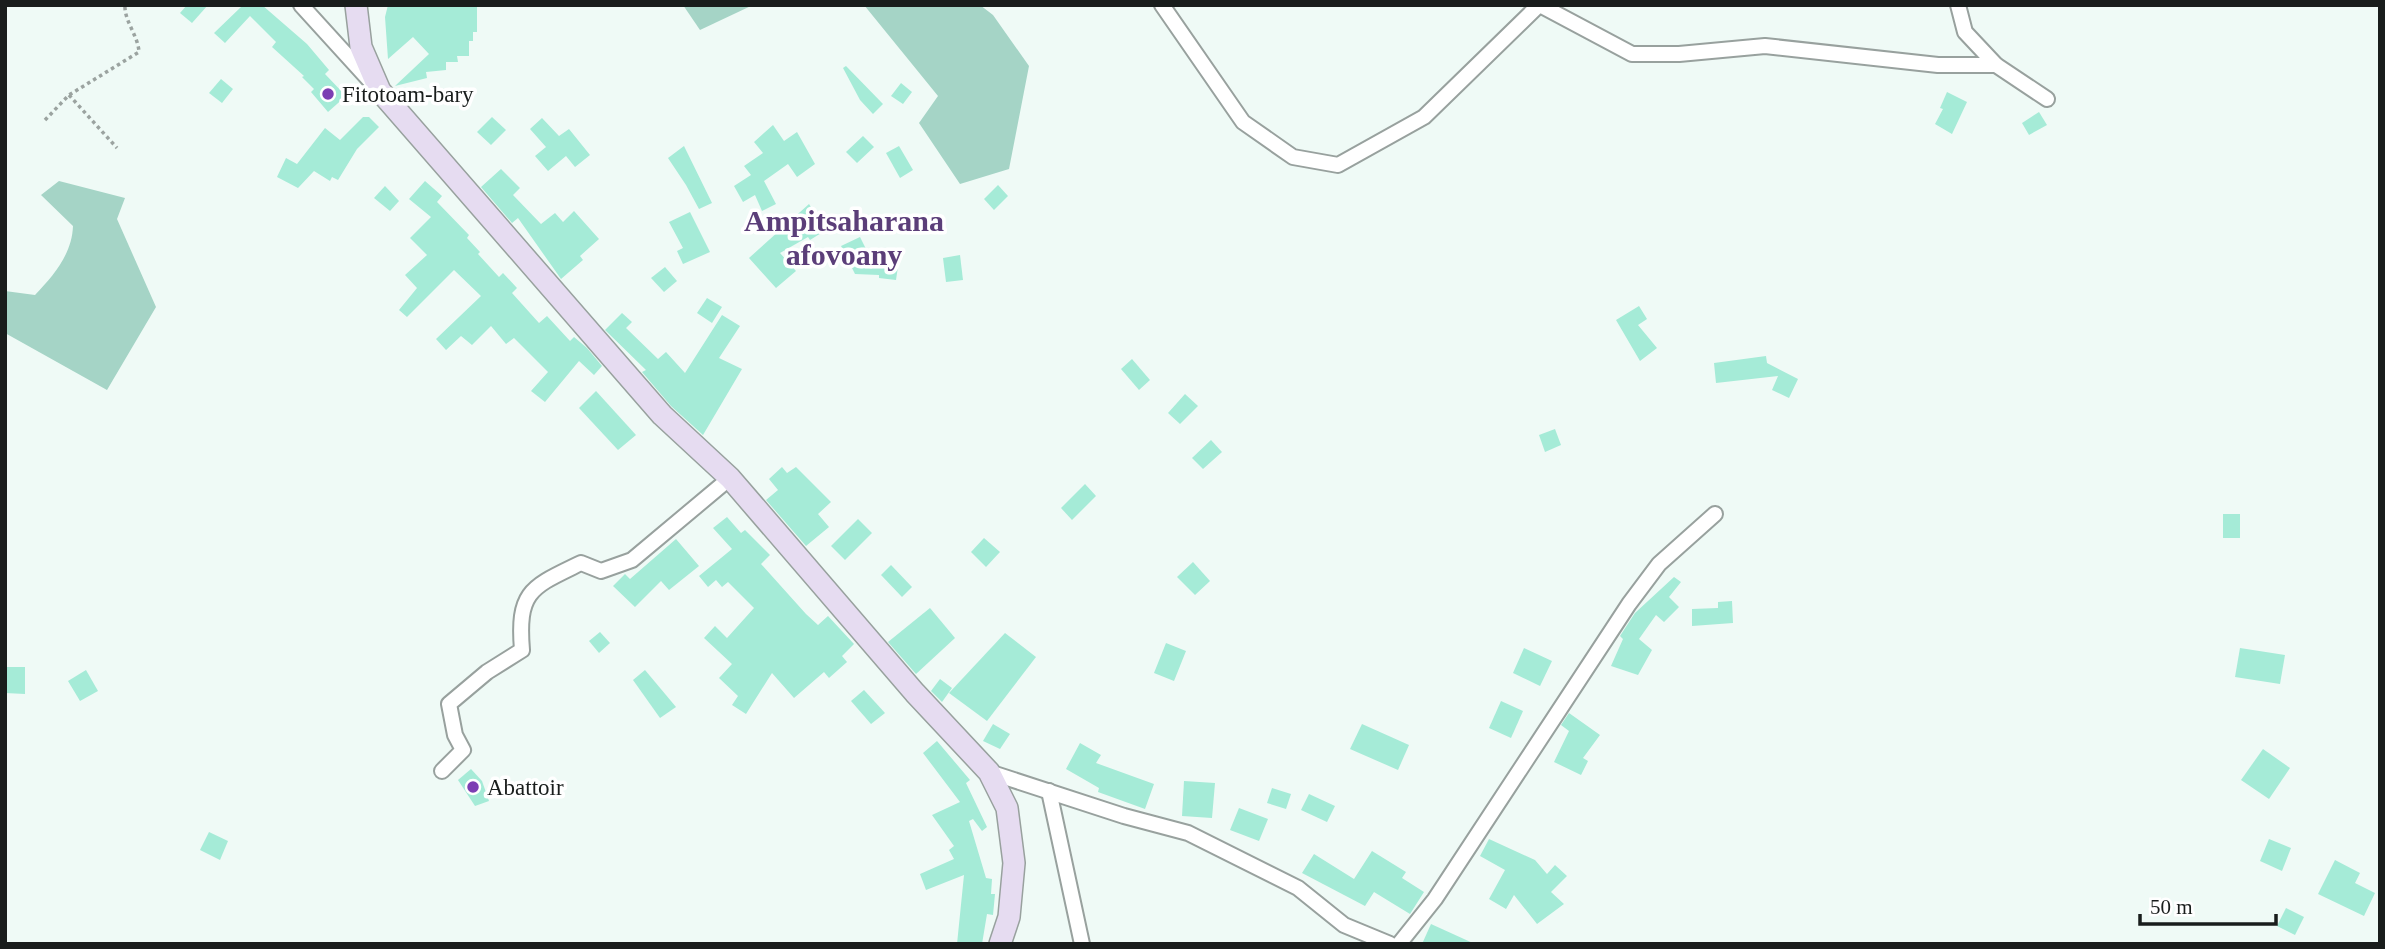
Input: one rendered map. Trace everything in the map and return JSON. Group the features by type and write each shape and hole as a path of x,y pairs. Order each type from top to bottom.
{"main road":[{"path":"356,5 361,47 380,91 663,415 730,478 915,693 989,772 1007,808 1014,863 1009,917 1000,944"}],"street":[{"path":"301,5 380,91"},
{"path":"1162,5 1243,122 1293,157 1339,165 1424,117 1539,5 1632,54 1679,54 1765,46 1938,65 1996,65"},
{"path":"1958,5 1965,32 1996,65 2047,99"},
{"path":"442,771 463,751 455,735 449,705 486,672 522,650 522,606 537,585 581,563 601,570 632,560 730,478"},
{"path":"1399,944 1435,899 1629,604 1659,564 1715,514"},
{"path":"989,772 1124,816 1188,833 1298,888 1344,925 1390,944"},
{"path":"1049,791 1083,944"}],"path":[{"path":"45,120 69,95 139,52 138,39 130,25 125,5"},
{"path":"69,95 117,148"}],"green space":[{"path":"683,5 753,5 700,30"},
{"path":"864,5 980,5 993,15 1029,66 1009,169 960,184 919,123 938,96"},
{"path":"59,181 125,198 117,219 156,307 107,390 5,333 5,291 35,295 66,255 73,226 41,195"}],"building":[{"path":"187,5 208,5 192,23 180,13"},
{"path":"239,5 262,5 307,44 329,70 325,74 346,96 328,112 311,92 314,89 302,77 304,76 272,47 276,42 250,16 225,43 214,33 241,7"},
{"path":"388,5 477,5 477,32 473,32 473,41 469,41 469,56 457,56 458,62 446,62 446,70 426,72 427,78 395,86 429,54 413,37 388,59 385,17"},
{"path":"846,66 883,104 873,114 860,100 843,68"},
{"path":"221,79 233,89 222,103 209,93"},
{"path":"901,83 912,92 903,104 891,96"},
{"path":"1947,92 1967,102 1952,134 1935,124 1943,109 1940,108"},
{"path":"2039,112 2047,125 2029,135 2022,123"},
{"path":"363,117 369,117 379,127 357,149 338,180 332,177 330,181 314,171 298,188 277,177 286,158 297,164 325,128 340,140"},
{"path":"492,117 506,130 491,145 477,132"},
{"path":"542,118 559,136 569,129 590,155 575,167 566,156 548,171 535,156 546,147 530,129"},
{"path":"773,125 784,141 797,132 815,164 797,177 788,164 764,181 776,204 762,211 755,195 743,202 734,186 751,175 744,166 763,153 754,142"},
{"path":"863,136 874,147 857,163 846,152"},
{"path":"684,146 712,203 699,209 668,158"},
{"path":"899,146 913,170 900,178 886,153"},
{"path":"501,169 520,188 513,195 541,224 555,213 563,222 574,211 599,239 580,256 583,260 561,279 518,218 512,223 481,187"},
{"path":"425,181 442,196 437,202 469,235 467,238 480,252 478,254 499,277 503,273 517,288 512,293 539,323 547,316 570,341 574,337 587,348 602,366 594,375 579,361 545,402 531,391 548,372 514,338 506,344 491,326 472,345 461,336 446,350 436,339 481,296 454,270 407,317 399,310 417,288 405,275 427,255 410,238 431,217 409,199"},
{"path":"998,185 1008,196 994,210 984,199"},
{"path":"385,186 399,201 390,211 374,198"},
{"path":"809,204 826,230 780,253 796,271 776,288 749,258"},
{"path":"690,212 710,252 683,264 677,251 683,248 669,222"},
{"path":"860,237 870,257 899,260 896,280 879,278 879,275 855,274 841,246"},
{"path":"960,255 963,280 946,282 943,258"},
{"path":"665,267 677,281 664,292 651,278"},
{"path":"707,298 722,307 712,323 697,313"},
{"path":"1639,306 1647,319 1638,325 1657,348 1640,361 1616,320"},
{"path":"622,313 632,322 626,328 658,359 666,352 685,373 722,315 740,326 719,358 742,369 703,435 671,406 642,372 646,370 605,330"},
{"path":"1766,356 1767,363 1798,379 1789,398 1772,390 1778,376 1716,383 1714,363"},
{"path":"1132,359 1150,380 1139,390 1121,369"},
{"path":"596,391 636,435 618,450 579,408"},
{"path":"1185,394 1198,406 1180,424 1168,413"},
{"path":"1555,429 1561,445 1545,452 1539,435"},
{"path":"1211,440 1222,452 1203,469 1192,458"},
{"path":"782,467 787,473 796,467 831,502 818,514 829,527 806,546 766,500 778,490 769,479"},
{"path":"1085,484 1096,496 1072,520 1061,508"},
{"path":"2223,514 2240,514 2240,538 2223,538"},
{"path":"727,517 741,533 745,530 770,555 761,564 806,614 818,625 828,616 854,644 842,656 847,662 829,678 824,672 794,698 772,673 746,714 732,705 738,696 719,678 732,664 704,638 715,626 727,638 754,608 728,582 722,587 716,580 708,587 699,576 732,549 713,528"},
{"path":"858,519 872,533 845,560 831,546"},
{"path":"984,538 1000,552 986,567 971,552"},
{"path":"676,539 699,566 669,590 661,581 635,607 613,586 625,574 630,579"},
{"path":"1193,562 1210,581 1195,595 1177,577"},
{"path":"891,565 912,587 902,597 881,575"},
{"path":"1674,577 1681,582 1669,597 1679,607 1664,622 1656,615 1639,639 1652,650 1638,675 1611,666 1623,639 1620,636 1635,613"},
{"path":"1732,601 1733,623 1692,626 1692,609 1718,608 1718,602"},
{"path":"930,608 955,638 916,674 888,642"},
{"path":"600,632 610,643 599,653 589,641"},
{"path":"1005,633 1036,657 987,721 949,693"},
{"path":"1166,643 1186,651 1174,681 1154,673"},
{"path":"1524,648 1552,661 1540,686 1513,673"},
{"path":"2240,648 2285,655 2280,684 2235,677"},
{"path":"5,667 25,667 25,694 5,693"},
{"path":"86,670 98,691 80,701 68,681"},
{"path":"645,670 676,707 660,718 633,680"},
{"path":"940,679 952,688 942,702 931,691"},
{"path":"864,690 885,713 871,724 851,701"},
{"path":"1501,701 1523,711 1511,738 1489,728"},
{"path":"1569,713 1600,735 1583,758 1588,761 1581,775 1554,762 1569,731 1561,725"},
{"path":"993,724 1010,734 1000,749 983,741"},
{"path":"1362,724 1409,745 1398,770 1350,749"},
{"path":"937,741 970,780 966,783 987,827 982,831 973,819 969,821 986,878 992,879 991,894 995,894 993,915 987,914 982,944 957,944 964,875 926,890 920,874 954,859 949,850 954,846 932,815 960,802 923,753"},
{"path":"1080,743 1101,755 1096,763 1154,784 1145,809 1098,792 1099,788 1066,769"},
{"path":"2263,749 2290,768 2269,799 2241,780"},
{"path":"471,769 482,781 489,801 475,806 458,780"},
{"path":"1184,781 1215,783 1212,818 1182,816"},
{"path":"1272,788 1291,794 1286,809 1267,803"},
{"path":"1309,794 1335,806 1327,822 1301,810"},
{"path":"1239,808 1268,819 1259,841 1230,830"},
{"path":"209,832 228,841 220,860 200,850"},
{"path":"1489,839 1535,860 1547,874 1555,865 1567,876 1551,892 1564,904 1537,924 1514,895 1506,909 1489,899 1505,870 1480,856"},
{"path":"2269,839 2291,848 2282,871 2260,861"},
{"path":"1372,851 1406,872 1402,878 1424,892 1410,914 1374,892 1365,906 1302,873 1314,854 1354,879"},
{"path":"2335,860 2360,873 2355,883 2375,893 2364,916 2318,894"},
{"path":"2286,908 2304,917 2295,935 2277,926"},
{"path":"1431,924 1475,944 1422,944"}],"place":[{"name":"Fitotoam-bary","path":"328,94"},
{"name":"Abattoir","path":"473,787"}],"district":[{"name":"Ampitsaharana afovoany","path":"844,237"}]}
